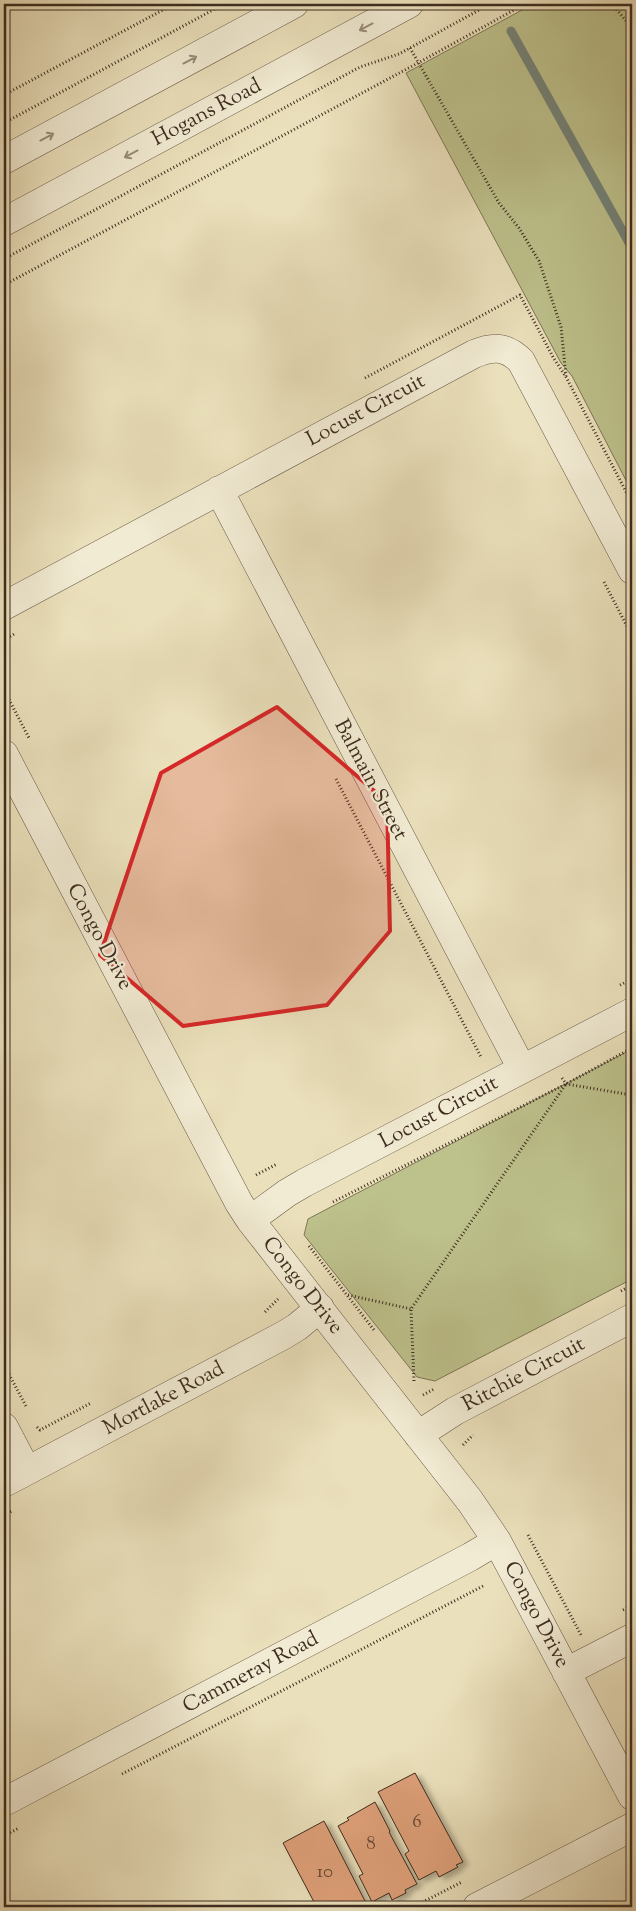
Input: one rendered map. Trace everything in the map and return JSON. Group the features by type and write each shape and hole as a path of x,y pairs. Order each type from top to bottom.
{"street":[{"path":"4,160 294,4"},
{"name":"Hogans Road","path":"4,222 409,4"},
{"name":"Locust Circuit","path":"4,606 474,354 490,348 507,350 514,354 526,368 632,570"},
{"name":"Balmain Street","path":"219,490 522,1069"},
{"name":"Congo Drive","path":"4,754 221,1171 250,1220 470,1501 497,1541 632,1796"},
{"name":"Locust Circuit","path":"250,1220 272,1203 304,1183 632,1012"},
{"name":"Mortlake Road","path":"15,1477 284,1335 320,1308"},
{"name":"Ritchie Circuit","path":"418,1435 455,1411 632,1318"},
{"path":"4,1427 15,1477"},
{"name":"Cammeray Road","path":"4,1802 470,1557 497,1541"},
{"path":"566,1672 632,1638"},
{"path":"477,1907 632,1826"}],"path":[{"path":"4,95 174,4"},
{"path":"4,123 224,4"},
{"path":"4,259 360,67 399,54 490,4"},
{"path":"4,285 525,4"},
{"path":"612,4 632,28"},
{"path":"410,48 499,203 519,228 539,261 560,327 566,377 632,503"},
{"path":"600,575 632,636"},
{"path":"4,640 21,630"},
{"path":"4,690 31,743"},
{"path":"335,776 481,1057"},
{"path":"326,1205 566,1084 632,1048"},
{"path":"414,1381 411,1309 566,1084"},
{"path":"252,1166 272,1203"},
{"path":"307,1244 347,1295 411,1309"},
{"path":"264,1313 276,1300 324,1265"},
{"path":"4,1365 28,1410"},
{"path":"36,1424 40,1430 91,1403"},
{"path":"118,1776 485,1585"},
{"path":"4,1836 21,1827"}],"highlighted area":[{"path":"277,707 387,802 390,931 327,1005 183,1026 100,955 161,773"}],"green space":[{"path":"533,4 632,4 632,492 572,376 561,363 406,73"},
{"path":"632,1049 632,1279 435,1381 417,1377 304,1235 308,1219"}],"building":[{"path":"415,1773 463,1862 456,1865 458,1867 439,1877 436,1871 419,1880 405,1854 409,1851 378,1792"},
{"path":"375,1802 417,1884 405,1890 406,1893 392,1900 389,1893 372,1902 359,1876 363,1874 338,1826 349,1820 347,1818"},
{"path":"324,1821 366,1903 368,1902 372,1907 310,1907 309,1904 314,1902 283,1843"}],"waterway":[{"path":"511,31 632,248"}]}
